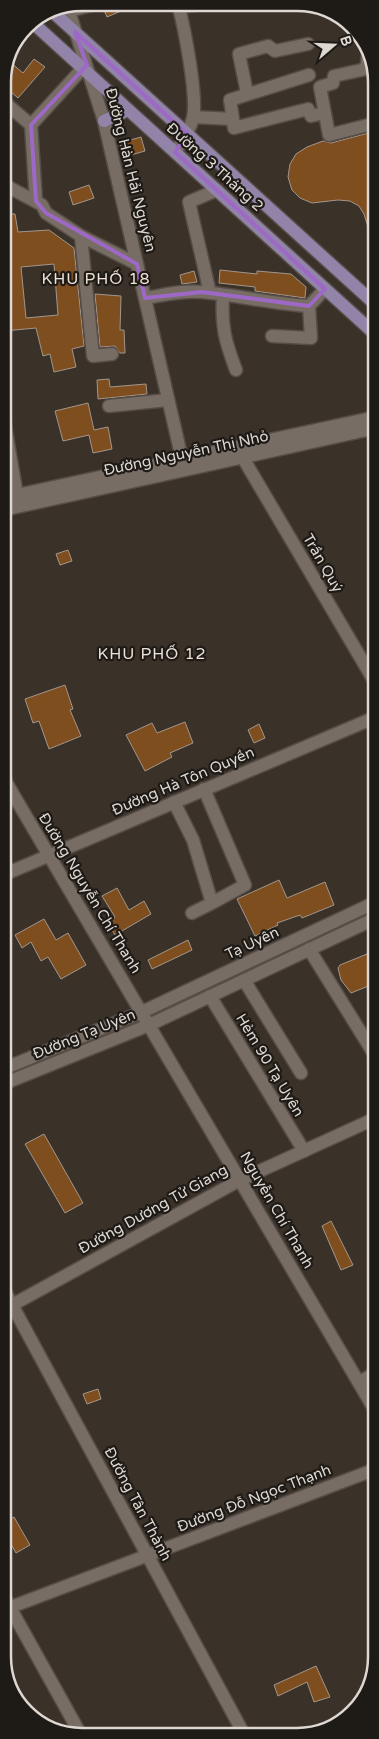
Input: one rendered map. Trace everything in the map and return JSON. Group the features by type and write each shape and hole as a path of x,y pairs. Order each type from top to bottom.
{"main road":[{"name":"Đường 3 Tháng 2","path":"58,16 368,298"},
{"name":"Đường 3 Tháng 2","path":"38,27 368,329"},
{"path":"104,121 128,110"}],"street":[{"path":"174,152 187,134 194,117 190,72 179,11"},
{"name":"Đường Hàn Hải Nguyên","path":"69,13 104,121 183,465"},
{"path":"247,94 239,54 268,46 275,51 308,44"},
{"path":"31,125 87,72"},
{"path":"367,73 334,76 333,83 320,87 329,135 368,125"},
{"path":"309,75 230,100 234,128 308,109 311,116 324,113"},
{"path":"11,111 31,125"},
{"path":"194,117 233,119"},
{"path":"31,125 36,201"},
{"path":"11,188 42,205 46,213 81,236 137,264"},
{"path":"217,190 190,202 217,295 223,335 236,370"},
{"path":"81,236 93,356 112,354"},
{"path":"272,336 311,338 309,306 325,289"},
{"path":"145,298 181,292 217,295 276,304 309,306"},
{"path":"109,406 168,400"},
{"name":"Đường Nguyễn Thị Nhỏ","path":"11,508 368,419"},
{"name":"Đường Nguyễn Thị Nhỏ","path":"240,452 368,429"},
{"name":"Trần Quý","path":"240,452 368,670"},
{"path":"11,457 18,495"},
{"name":"Đường Nguyễn Thị Nhỏ","path":"11,496 183,465"},
{"name":"Đường Hà Tôn Quyền","path":"11,872 368,720"},
{"path":"192,913 245,885 204,789"},
{"name":"Đường Nguyễn Chí Thanh","path":"11,791 149,1025"},
{"path":"174,802 193,840 212,903"},
{"name":"Tạ Uyên","path":"142,1012 368,906"},
{"name":"Tạ Uyên","path":"149,1025 368,922"},
{"path":"302,937 368,1044"},
{"path":"244,980 301,1073"},
{"name":"Hẻm 90 Tạ Uyên","path":"210,996 304,1151"},
{"name":"Đường Tạ Uyên","path":"11,1066 142,1012"},
{"name":"Đường Tạ Uyên","path":"11,1081 149,1025"},
{"name":"Nguyễn Chí Thanh","path":"149,1025 368,1398"},
{"name":"Đường Dương Tử Giang","path":"11,1306 240,1180 368,1122"},
{"name":"Đường Tân Thành","path":"11,1313 147,1555 241,1728"},
{"path":"359,1382 368,1377"},
{"name":"Đường Đỗ Ngọc Thạnh","path":"11,1606 368,1472"},
{"path":"11,1616 76,1727"}],"highlighted area":[{"path":"75,32 187,134 175,152 325,289 309,306 202,292 145,298 137,264 46,213 36,201 31,125 87,65"}],"building":[{"path":"104,11 121,11 107,17"},
{"path":"34,59 45,67 18,98 11,92 11,78 14,65 23,73"},
{"path":"368,133 368,227 359,206 350,201 338,200 312,203 300,198 292,190 288,177 290,164 296,154 307,147 323,141 331,143"},
{"path":"141,137 145,151 124,157 120,143"},
{"path":"89,185 94,198 73,205 69,192"},
{"path":"11,214 15,214 18,232 49,230 74,248 84,346 72,349 76,367 54,372 50,354 43,356 36,328 11,330","holes":["54,264 58,315 26,318 21,267"]},
{"path":"220,270 257,274 257,271 291,274 306,287 305,298 255,291 255,287 219,283"},
{"path":"194,271 197,282 182,284 180,275"},
{"path":"95,294 121,296 120,330 124,330 125,353 120,353 115,346 100,347"},
{"path":"109,379 110,387 146,384 147,394 98,399 97,380"},
{"path":"88,403 94,430 108,427 112,449 93,453 89,435 63,441 55,411"},
{"path":"68,550 72,561 60,565 56,554"},
{"path":"65,685 73,709 70,710 81,736 49,749 39,721 33,723 25,699"},
{"path":"185,722 193,743 170,753 172,757 145,771 126,735 152,723 157,733"},
{"path":"259,724 265,738 254,743 248,730"},
{"path":"279,880 287,898 325,882 334,905 302,918 300,915 277,923 278,925 255,936 237,899"},
{"path":"117,888 129,910 144,901 151,914 115,935 107,922 115,917 102,896"},
{"path":"44,919 56,940 68,933 86,965 61,979 48,957 41,961 31,942 22,948 15,935"},
{"path":"188,940 192,950 152,969 148,960"},
{"path":"367,954 368,986 351,993 341,980 338,968 340,965"},
{"path":"44,1134 83,1203 65,1213 25,1144"},
{"path":"331,1221 353,1265 341,1270 322,1226"},
{"path":"98,1389 101,1399 87,1404 83,1394"},
{"path":"14,1517 30,1545 16,1553 11,1544 11,1519"},
{"path":"316,1666 330,1697 314,1702 307,1682 278,1696 274,1685"}],"district":[{"name":"KHU PHỐ 18","path":"96,279"},
{"name":"KHU PHỐ 12","path":"152,654"}]}
